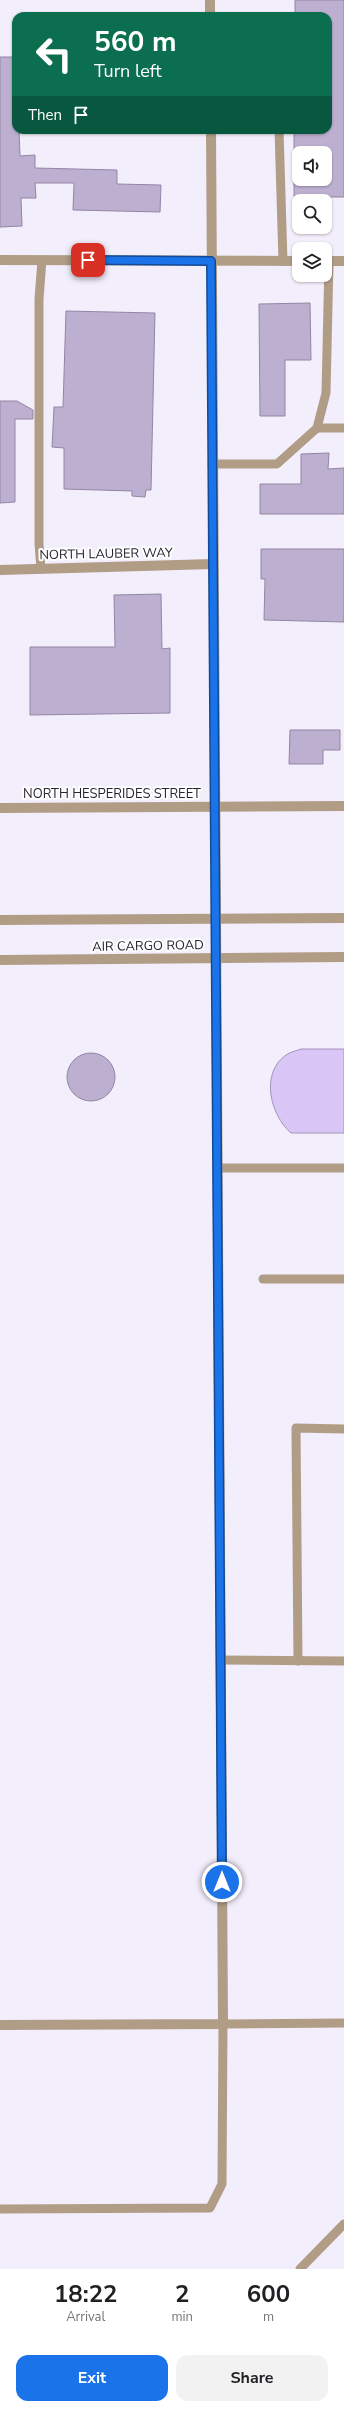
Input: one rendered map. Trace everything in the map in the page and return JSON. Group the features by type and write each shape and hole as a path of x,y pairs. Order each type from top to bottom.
{"street":[{"path":"210,0 210,12"},
{"path":"0,2025 223,2024 219,1168 212,464 211,134"},
{"path":"0,260 292,261"},
{"path":"332,261 344,261"},
{"name":"NORTH LAUBER WAY","path":"0,570 213,564"},
{"name":"NORTH HESPERIDES STREET","path":"0,808 344,806"},
{"name":"AIR CARGO ROAD","path":"0,920 344,918"},
{"name":"AIR CARGO ROAD","path":"0,960 344,957"}],"lane":[{"path":"280,134 283,261"},
{"path":"41,569 39,544 39,299 42,260"},
{"path":"212,464 277,464 317,428 326,394 327,282"},
{"path":"317,428 344,428"},
{"path":"219,1168 344,1168"},
{"path":"263,1279 344,1279"},
{"path":"298,1661 296,1428 344,1429"},
{"path":"221,1660 344,1661"},
{"path":"0,2209 210,2208 222,2184 223,2024 344,2023"},
{"path":"300,2269 344,2224"}],"shaded area":[{"path":"301,1049 344,1049 344,1133 291,1133 278,1116 273,1105 271,1094 273,1072 278,1063 286,1055"}],"building":[{"path":"295,0 344,0 344,197 332,197 332,194 294,194 294,186 332,186 332,146 294,146 294,134 332,134 332,12 295,12"},
{"path":"0,57 12,57 12,134 19,134 20,156 35,155 35,168 117,170 117,184 161,185 160,212 73,210 74,183 35,183 36,198 21,198 22,226 0,227"},
{"path":"310,303 311,360 285,360 285,416 260,416 259,304"},
{"path":"66,311 155,313 151,490 146,490 145,497 132,496 132,491 64,489 64,448 52,447 54,407 63,407"},
{"path":"0,401 17,401 33,410 33,419 15,419 15,502 0,503"},
{"path":"329,453 328,469 344,468 344,514 260,514 260,484 301,484 301,454"},
{"path":"261,549 344,549 344,622 264,620 265,579 261,579"},
{"path":"161,594 162,649 170,648 170,713 30,715 30,647 115,647 114,595"},
{"path":"290,730 340,730 340,750 323,750 323,764 289,764"},
{"path":"86,1053 96,1053 108,1060 115,1072 115,1082 108,1094 96,1101 86,1101 78,1097 71,1090 67,1082 67,1072 71,1064 78,1057"}],"route":[{"path":"88,260 211,261 219,1153 222,1882"}]}
